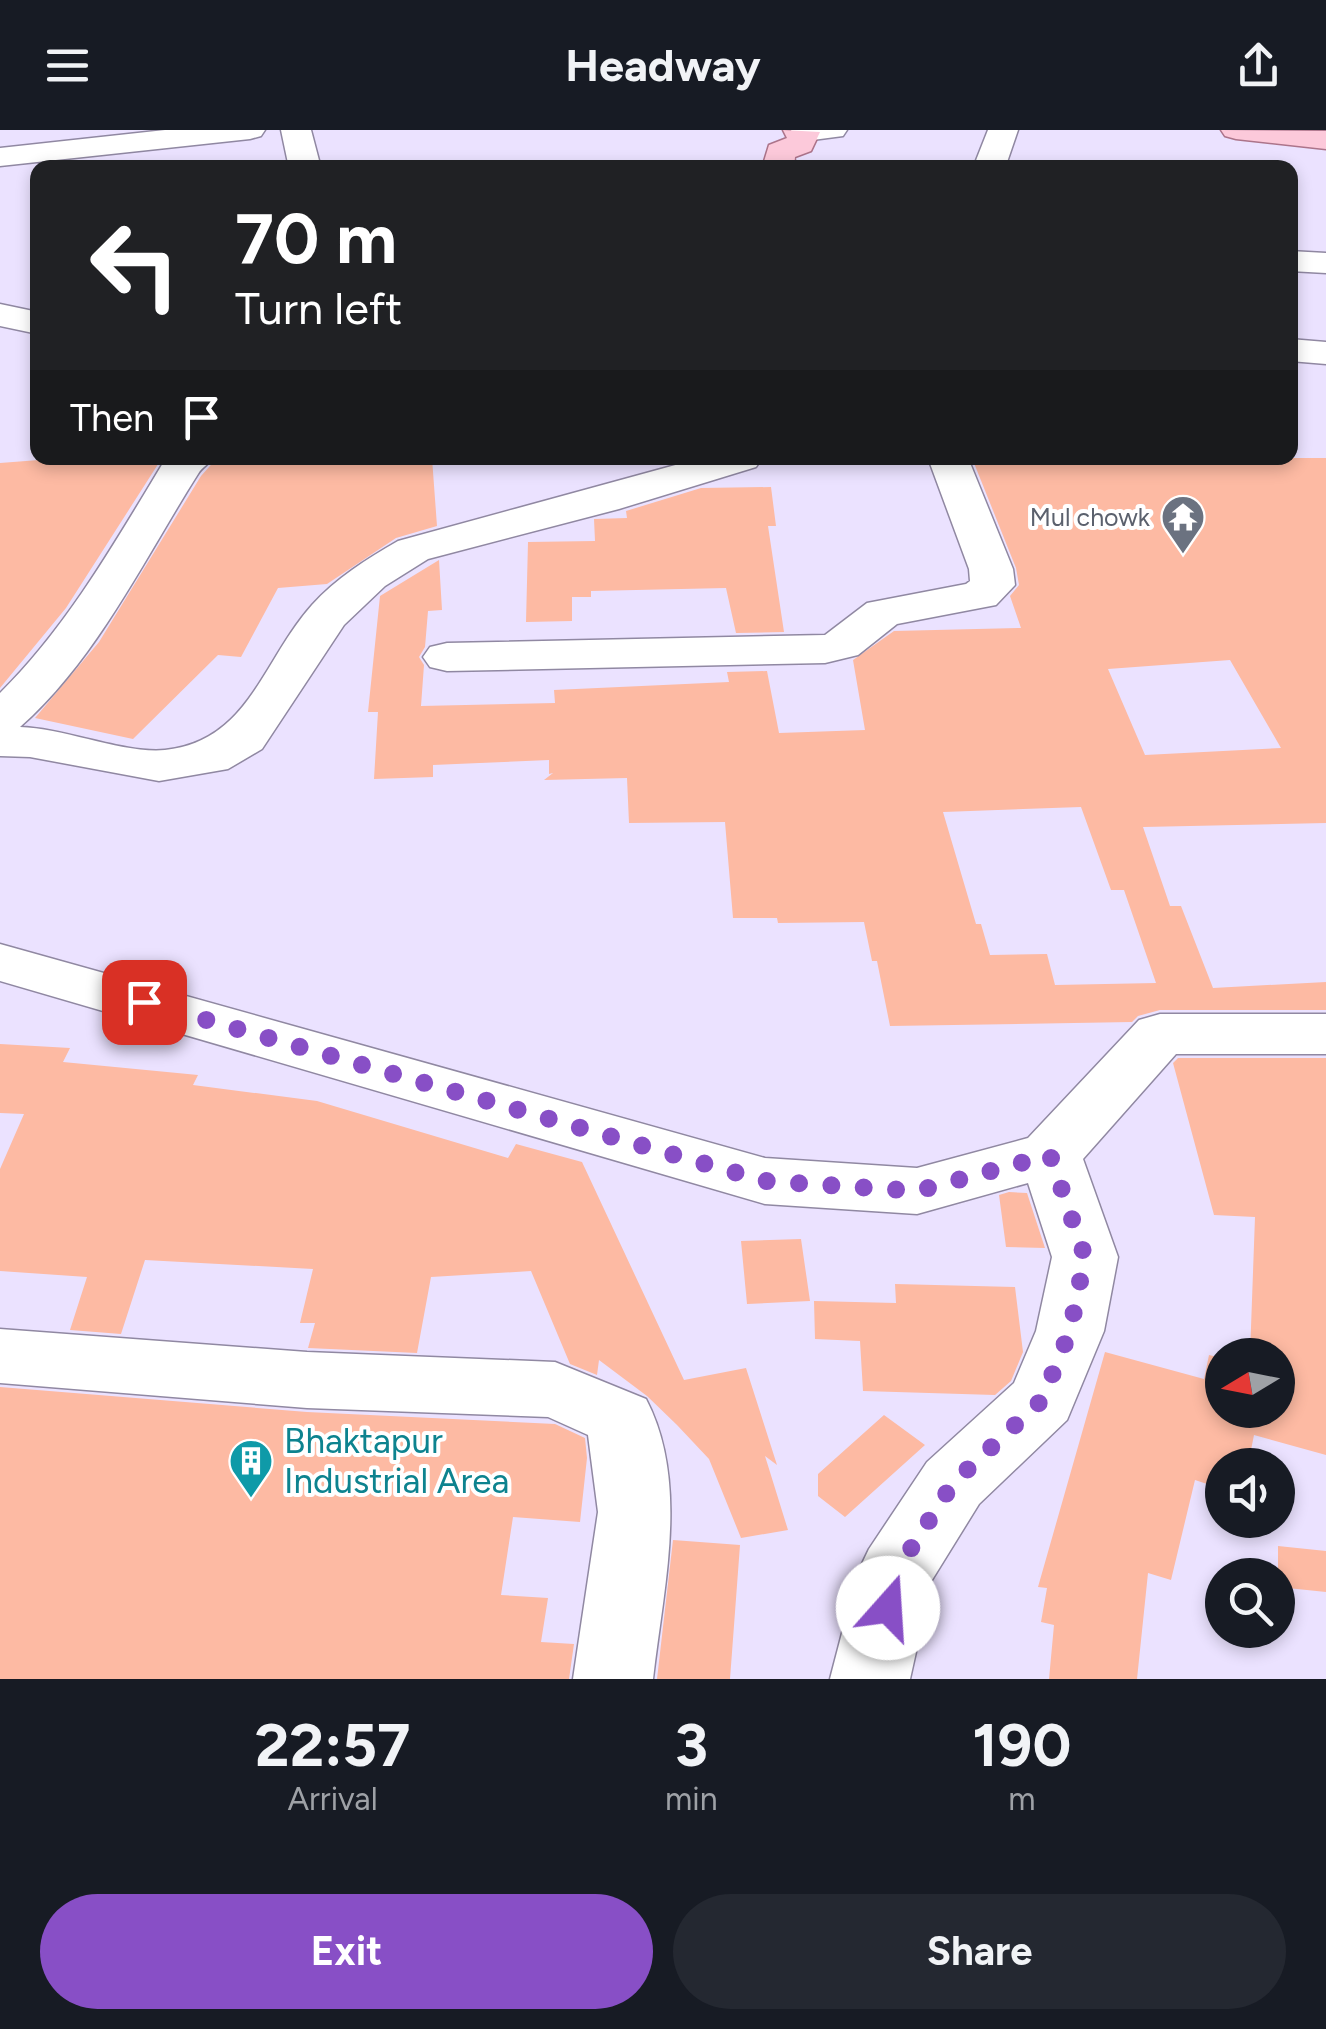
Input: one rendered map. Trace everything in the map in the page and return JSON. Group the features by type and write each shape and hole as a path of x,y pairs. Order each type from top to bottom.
{"main road":[{"path":"779,160 780,152 800,144 812,130"},
{"path":"1236,130 1326,140"},
{"path":"1286,160 1293,136"}],"street":[{"path":"0,156 250,130"},
{"path":"296,130 303,160"},
{"path":"993,160 1003,130"},
{"path":"1298,262 1326,264"},
{"path":"0,316 30,322"},
{"path":"1298,351 1326,353"},
{"path":"0,719 49,668 134,548 182,465"},
{"path":"0,741 30,742 159,766 210,758 244,738 327,616 368,577 413,550 719,465"},
{"path":"447,657 824,649 841,645 883,613 980,595 993,585 991,568 951,465"},
{"path":"0,962 765,1181 917,1191 1050,1155 1160,1034 1326,1034"},
{"path":"870,1679 896,1572 953,1483 1042,1400 1070,1331 1085,1257 1050,1155"},
{"path":"0,1356 307,1380 554,1390 620,1419 635,1512 613,1679"}],"building":[{"path":"1298,458 1326,458 1326,823 1143,827 1170,906 1181,906 1213,988 1326,982 1326,1010 1160,1010 1138,1016 1132,1022 890,1026 877,961 872,961 864,922 778,923 777,918 733,918 725,822 629,823 627,778 544,780 553,773 549,774 549,760 433,765 433,777 374,779 378,712 368,712 380,596 439,560 442,610 428,611 425,647 419,657 424,665 421,706 555,703 554,690 729,682 727,672 767,671 779,733 865,730 853,660 894,631 1021,628 1010,596 1019,585 1016,568 975,465 1298,465","holes":["1230,660 1281,748 1145,755 1108,669","1081,807 1111,890 1124,890 1156,983 1055,985 1047,954 990,955 981,924 976,924 943,812"]},
{"path":"0,463 158,465 66,608 0,688"},
{"path":"211,465 433,465 437,526 396,538 327,584 278,588 241,657 218,655 133,739 35,718 99,642"},
{"path":"771,487 776,526 768,526 784,632 736,633 726,588 591,591 591,597 572,597 572,621 526,622 528,542 595,541 594,519 627,518 626,511 701,488"},
{"path":"0,1044 70,1048 63,1062 198,1075 193,1085 317,1101 508,1158 516,1144 582,1162 684,1380 746,1368 777,1465 765,1456 788,1530 741,1538 709,1459 677,1425 647,1396 599,1360 597,1375 570,1364 531,1271 431,1277 417,1353 308,1348 315,1323 300,1323 313,1269 145,1260 121,1334 70,1330 87,1277 0,1271 0,1169 24,1114 0,1113"},
{"path":"1178,1058 1326,1058 1326,1455 1254,1435 1251,1448 1205,1448 1205,1483 1195,1480 1171,1580 1148,1573 1137,1679 1049,1679 1054,1625 1041,1622 1047,1588 1038,1587 1105,1352 1204,1379 1205,1374 1205,1428 1295,1428 1295,1338 1251,1338 1255,1217 1214,1215 1173,1063"},
{"path":"1027,1193 1045,1248 1006,1247 999,1195"},
{"path":"801,1239 810,1301 747,1304 741,1241"},
{"path":"895,1284 1015,1287 1023,1352 1011,1381 995,1395 863,1391 860,1341 815,1339 814,1301 896,1303"},
{"path":"0,1387 307,1412 555,1424 585,1438 587,1458 580,1522 513,1517 501,1595 548,1598 541,1642 574,1644 569,1679 0,1679"},
{"path":"884,1415 925,1445 845,1517 818,1496 818,1474"},
{"path":"673,1540 740,1545 730,1679 657,1679"},
{"path":"1278,1546 1326,1551 1326,1592 1295,1589 1295,1558 1278,1558"}],"place":[{"name":"Mul chowk","path":"1183,555"},
{"name":"Bhaktapur Industrial Area","path":"251,1499"}],"route":[{"path":"144,1002 765,1181 917,1191 1050,1155 1085,1257 1070,1331 1042,1400 953,1483 896,1572 888,1608"}]}
